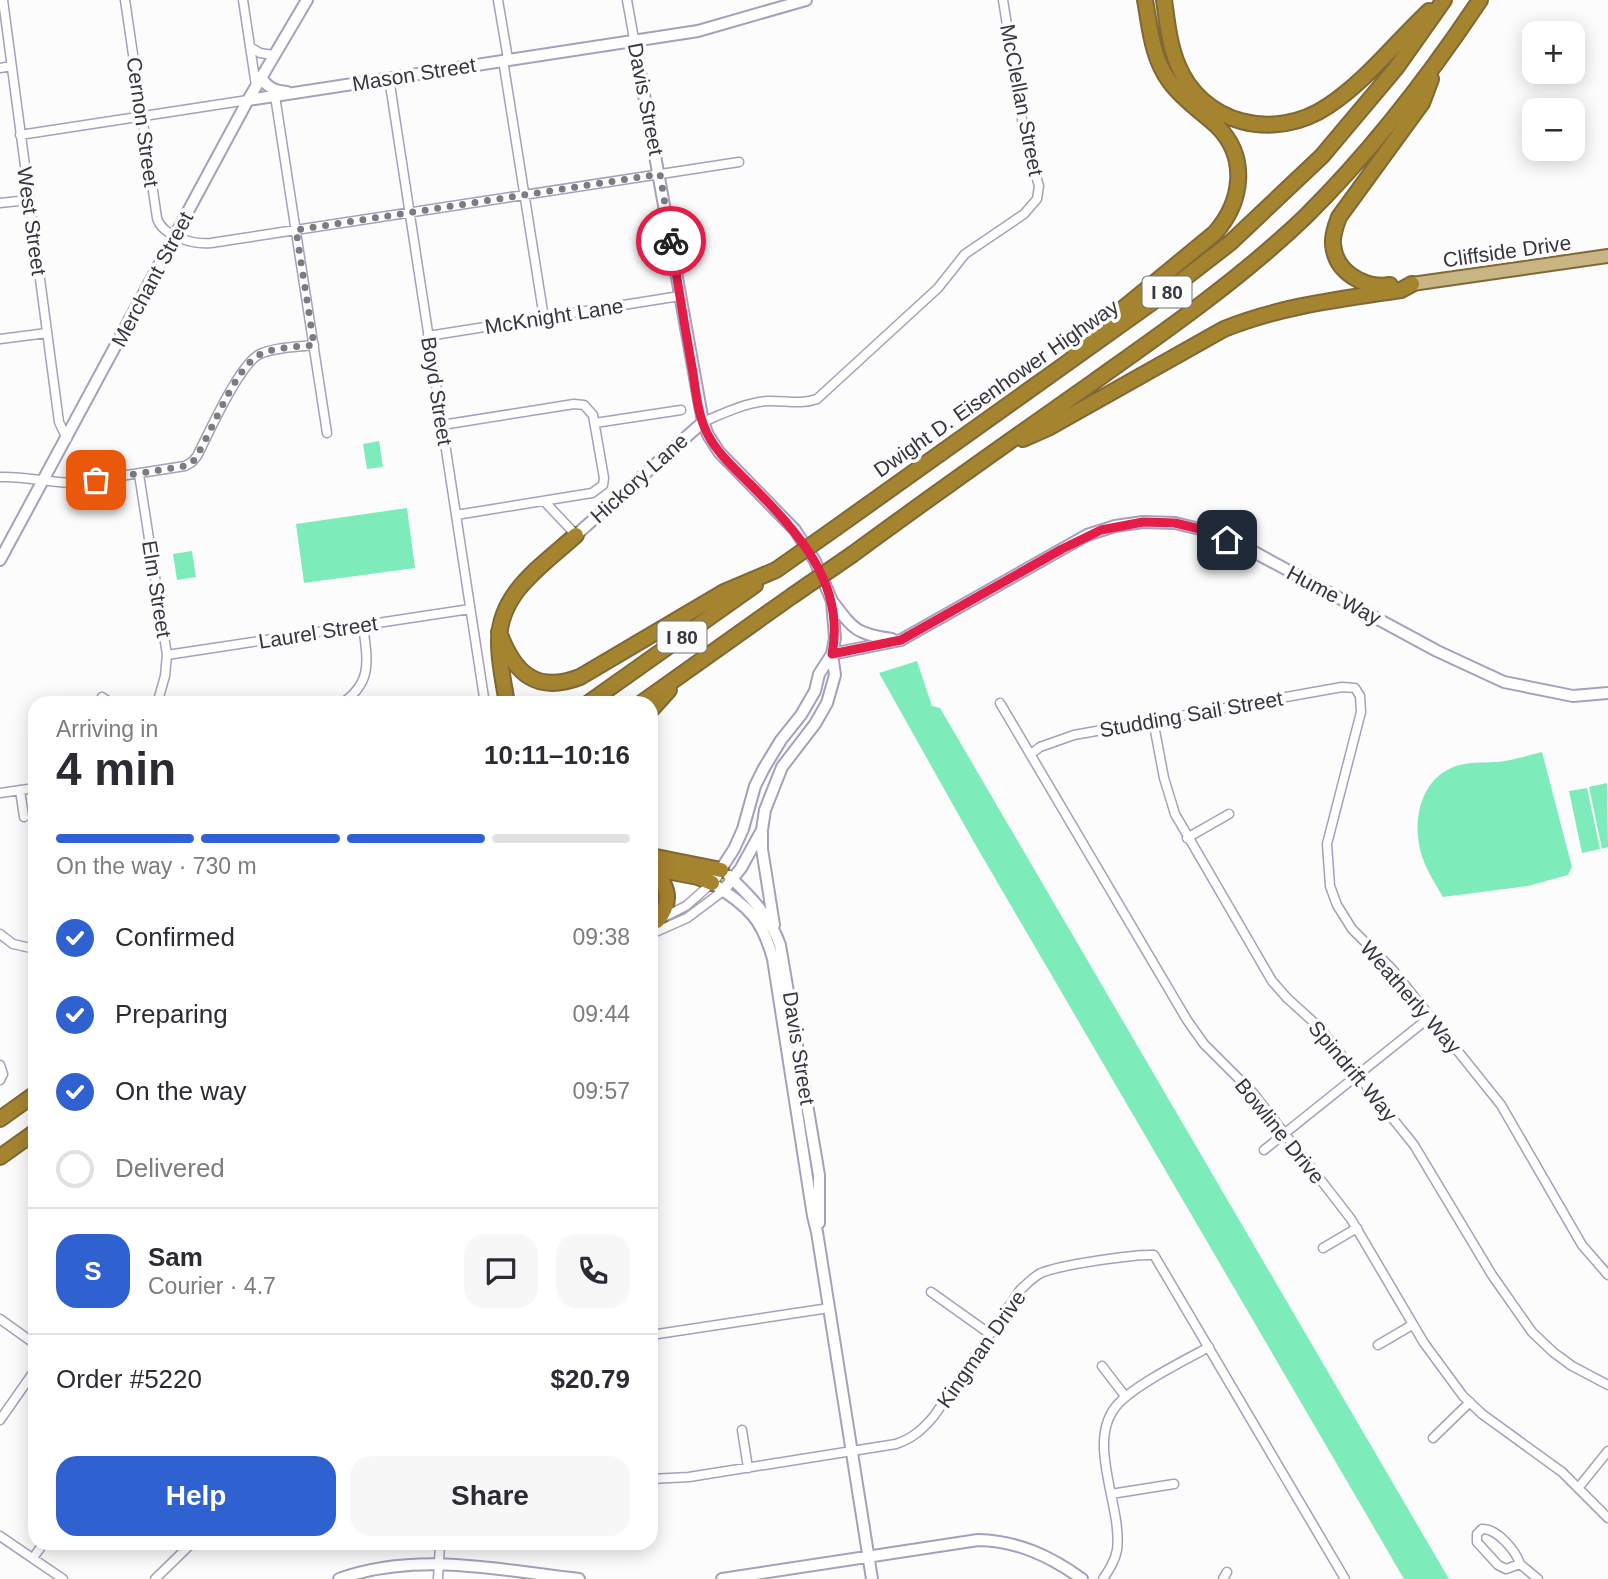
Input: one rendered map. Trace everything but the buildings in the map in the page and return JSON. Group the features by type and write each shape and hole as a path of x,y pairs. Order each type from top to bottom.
{"highway":[{"path":"1029,390 1098,327 1175,268 1214,233 1227,219 1235,204 1238,174 1232,149 1219,128 1184,99 1159,66 1145,0"},
{"path":"1164,0 1177,63 1194,92 1209,107 1230,119 1265,126 1299,121 1330,105 1442,0"},
{"name":"Dwight D. Eisenhower Highway","path":"598,696 1168,291 1230,243 1322,156 1396,68 1442,0"},
{"name":"I 80","path":"651,696 1180,320 1266,252 1340,181 1377,140 1436,65 1480,0"},
{"path":"1412,284 1381,286 1354,278 1344,270 1337,259 1332,243 1339,217 1422,103 1436,65"},
{"path":"996,451 1050,427 1224,329 1273,312 1401,289 1412,284"},
{"path":"506,696 499,632 500,620 508,601 518,588 576,535"},
{"path":"499,632 507,653 525,674 538,681 553,684 566,682 580,677 724,592 776,570"},
{"path":"658,702 683,673"},
{"path":"658,858 727,875"},
{"path":"658,870 698,877 718,887"},
{"path":"658,877 666,886 668,896 666,909 658,919"},
{"path":"0,1119 28,1099"},
{"path":"0,1157 28,1137"}],"main road":[{"name":"Cliffside Drive","path":"1412,284 1608,256"}],"street":[{"name":"West Street","path":"3,0 59,422 67,439"},
{"name":"Cernon Street","path":"125,0 159,225 175,235"},
{"path":"243,0 250,47 259,81 276,91 294,92"},
{"name":"Merchant Street","path":"0,560 248,100 307,0"},
{"path":"498,0 544,318"},
{"name":"Davis Street","path":"627,0 703,422 719,452 794,530 815,561 832,601 835,638 832,654 835,676 827,703 815,724 782,767 765,810 762,830 718,887 743,903 751,912 770,947 872,1579"},
{"name":"Mason Street","path":"20,135 698,31 806,0"},
{"name":"McClellan Street","path":"703,422 758,402 803,403 817,399 938,288 965,254 1024,214 1037,199 1039,186 1025,138 1003,0"},
{"path":"250,47 273,55"},
{"path":"0,68 11,66"},
{"name":"Boyd Street","path":"389,78 484,696"},
{"path":"275,96 327,433"},
{"path":"175,235 199,244 739,162"},
{"path":"0,203 28,200"},
{"name":"McKnight Lane","path":"428,336 680,296"},
{"path":"0,339 47,333"},
{"path":"0,477 17,476 76,483 185,466 192,463 238,378 252,359 267,351 314,345"},
{"path":"442,425 579,404 589,408 595,423 604,478 603,485 592,493 456,514"},
{"path":"595,423 681,411"},
{"name":"Hickory Lane","path":"576,535 703,422"},
{"name":"Elm Street","path":"139,474 167,655 159,696"},
{"path":"544,501 576,535"},
{"name":"Hume Way","path":"832,654 901,640 1087,536 1130,523 1166,523 1200,529 1243,546 1437,651 1504,682 1573,696 1608,693"},
{"path":"832,601 856,631 866,636 901,640"},
{"name":"Laurel Street","path":"167,655 470,609"},
{"path":"350,696 358,689 367,668 363,625"},
{"name":"Davis Street","path":"727,875 755,786 781,740 801,715 815,691 819,674 832,654"},
{"name":"Studding Sail Street","path":"1031,754 1062,737 1342,687 1355,688"},
{"name":"Weatherly Way","path":"1355,688 1360,696 1361,712 1330,828 1327,867 1337,905 1352,929 1392,970 1501,1105 1582,1245 1608,1275"},
{"name":"Bowline Drive","path":"1000,704 1187,1020 1204,1044 1254,1094 1357,1228 1412,1325 1446,1375 1470,1402 1579,1487 1608,1518"},
{"name":"Spindrift Way","path":"1153,720 1168,797 1187,838 1272,981 1319,1027 1414,1146 1492,1275 1532,1332 1572,1366 1608,1385"},
{"path":"0,793 28,789"},
{"path":"20,790 24,817"},
{"path":"1187,838 1229,814"},
{"path":"762,830 762,849 774,927"},
{"name":"Davis Street","path":"727,875 755,901 774,927 786,969 819,1175 820,1219 817,1232"},
{"path":"658,922 718,887"},
{"path":"658,924 687,918 718,887"},
{"path":"0,934 13,944 28,947"},
{"path":"1264,1150 1430,1017"},
{"path":"0,1065 3,1074 0,1080"},
{"path":"1323,1248 1357,1228"},
{"name":"Kingman Drive","path":"658,1479 748,1468 909,1440 921,1432 1020,1290 1041,1273 1057,1268 1154,1255 1345,1579"},
{"path":"931,1292 990,1334"},
{"path":"658,1334 829,1308"},
{"path":"0,1319 28,1339"},
{"path":"1378,1345 1412,1325"},
{"path":"1103,1579 1113,1564 1117,1545 1104,1434 1107,1420 1125,1396 1209,1347"},
{"path":"1102,1366 1125,1396"},
{"path":"0,1420 28,1380"},
{"path":"1433,1438 1470,1402"},
{"path":"742,1430 748,1468"},
{"path":"1579,1487 1608,1451"},
{"path":"1111,1494 1174,1484"},
{"path":"1520,1564 1506,1569 1498,1565 1478,1544 1476,1538 1479,1531 1494,1531 1518,1556 1520,1564 1538,1579"},
{"path":"0,1536 63,1579"},
{"path":"722,1579 762,1576 960,1542 990,1541 1034,1551 1055,1560 1082,1579"},
{"path":"33,1558 39,1550"},
{"path":"155,1579 185,1550"},
{"path":"438,1579 440,1550"},
{"path":"339,1579 383,1567 439,1563 540,1577 579,1579"}],"green space":[{"path":"379,441 383,467 367,469 363,444"},
{"path":"407,508 415,568 304,583 296,524"},
{"path":"192,551 196,577 177,580 173,554"},
{"path":"917,661 932,706 940,708 1449,1579 1404,1579 975,844 879,673"},
{"path":"1542,752 1572,867 1568,875 1528,886 1443,897 1425,864 1418,841 1418,816 1432,783 1440,774 1458,766 1505,761"},
{"path":"1607,783 1608,847 1602,849 1589,787"},
{"path":"1587,788 1600,849 1582,853 1569,791"}],"way so far":[{"path":"96,480 192,463 238,378 252,359 267,351 314,345 296,230 660,174 671,241"}],"route":[{"path":"671,241 699,408 708,435 719,452 794,530 815,561 832,601 835,638 832,654 901,640 1062,549 1101,530 1130,523 1175,523 1227,540"}]}
